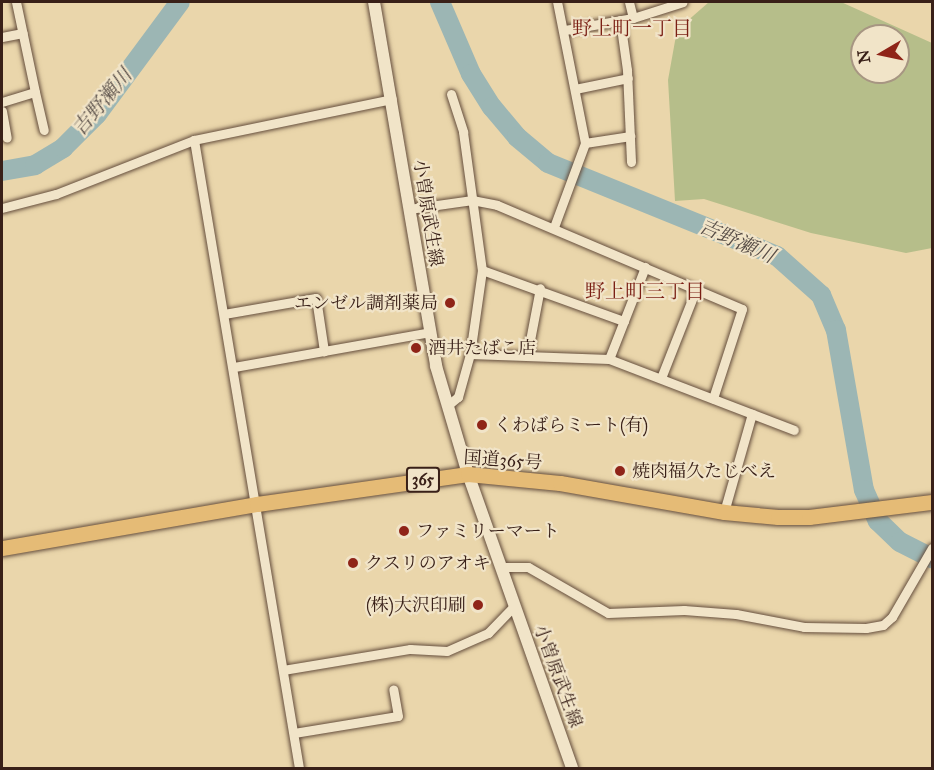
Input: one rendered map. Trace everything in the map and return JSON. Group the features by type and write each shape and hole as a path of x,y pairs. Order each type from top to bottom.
{"highway":[{"name":"国道365号","path":"2,548 257,504 468,474 560,483 724,512 809,517 917,502 933,502"}],"main road":[{"name":"小曽原武生線","path":"374,2 430,332 448,405 468,474 572,768"}],"street":[{"path":"16,2 44,129"},
{"path":"554,227 583,154 585,143 565,30 557,2"},
{"path":"629,2 633,18"},
{"path":"565,30 633,18 683,2"},
{"path":"620,20 628,78 631,162"},
{"path":"2,37 22,33"},
{"path":"575,89 628,78"},
{"path":"2,102 35,92"},
{"path":"448,405 458,397 470,354 482,270 463,132 451,94"},
{"path":"2,208 56,194 194,140 392,99"},
{"path":"2,111 7,138"},
{"path":"585,143 630,136"},
{"path":"194,140 257,504 299,768"},
{"path":"409,209 472,200 554,227 742,309 713,398"},
{"path":"609,359 645,267"},
{"path":"482,270 540,288 624,321"},
{"path":"527,356 540,288"},
{"path":"661,378 696,289"},
{"path":"224,315 316,298 324,351"},
{"path":"234,367 430,332"},
{"path":"470,354 609,359 794,430"},
{"path":"724,512 752,414"},
{"path":"500,567 528,567 608,613 684,610 831,628 883,625 892,617 933,548"},
{"path":"283,670 410,649 447,651 488,633 514,606"},
{"path":"294,733 399,716 393,688"}],"green space":[{"path":"709,2 841,2 890,24 850,24 850,84 910,84 910,33 932,43 932,248 906,253 811,233 704,199 675,201 668,80 677,30"}],"waterway":[{"name":"吉野瀬川","path":"2,171 35,165 63,148 97,114 180,2"},
{"name":"吉野瀬川","path":"440,2 471,74 492,107 517,137 548,163 777,256 821,295 836,330 864,490 878,521 900,542 932,558"}],"place":[{"name":"エンゼル調剤薬局","path":"450,303"},
{"name":"酒井たばこ店","path":"416,348"},
{"name":"くわばらミート(有)","path":"482,425"},
{"name":"焼肉福久たじべえ","path":"620,471"},
{"name":"ファミリーマート","path":"404,531"},
{"name":"クスリのアオキ","path":"353,563"},
{"name":"(株)大沢印刷","path":"478,605"}],"district":[{"name":"野上町一丁目","path":"632,28"},
{"name":"野上町三丁目","path":"645,291"}]}
